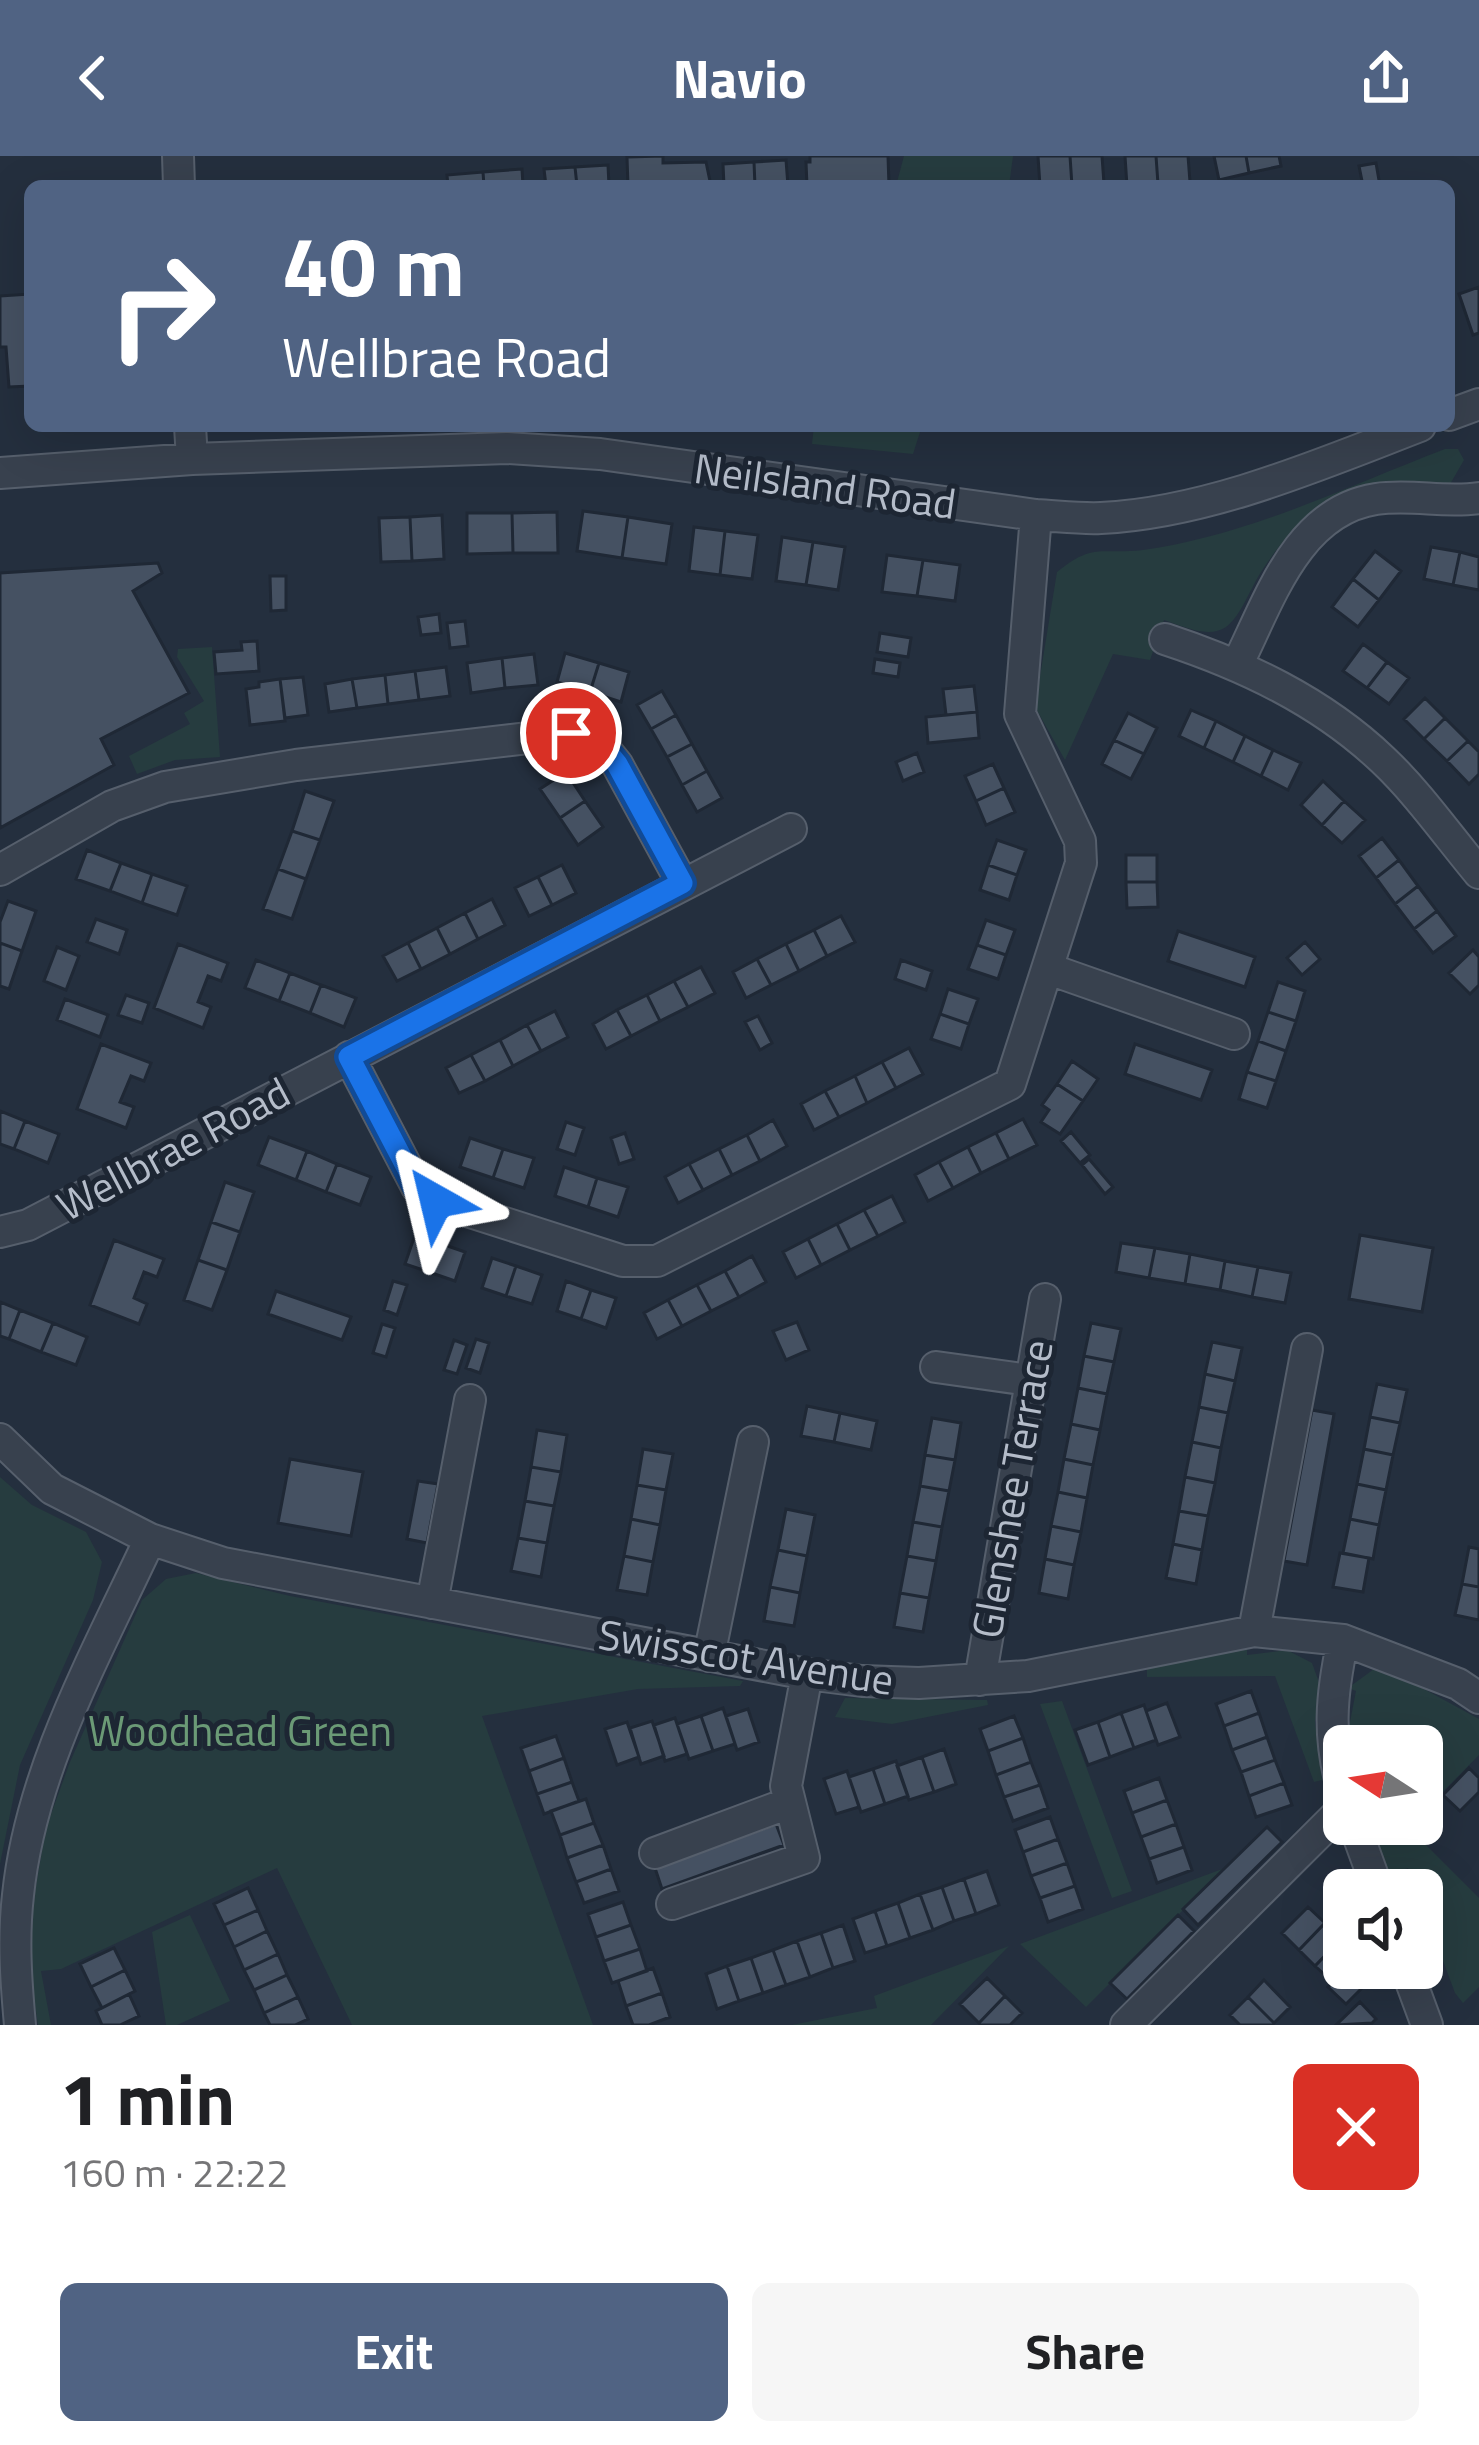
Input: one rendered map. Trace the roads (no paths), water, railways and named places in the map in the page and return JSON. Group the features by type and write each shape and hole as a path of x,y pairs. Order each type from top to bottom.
{"street":[{"path":"190,432 192,459"},
{"name":"Neilsland Road","path":"0,473 192,459 530,449 600,454 1036,514 1100,518 1174,508 1306,470 1404,432"},
{"path":"1238,663 1306,536 1337,514 1371,500 1479,498"},
{"path":"349,1057 417,1187 436,1201 623,1261 657,1261 1010,1084 1081,863 1080,841 1020,714 1036,514"},
{"path":"1165,639 1238,663 1327,715 1383,760 1479,873"},
{"path":"0,870 112,806 165,787 273,768 571,733 597,739 617,764 682,883"},
{"name":"Wellbrae Road","path":"0,1232 28,1225 791,829"},
{"path":"1049,970 1234,1034"},
{"name":"Glenshee Terrace","path":"980,1680 1045,1299"},
{"path":"1254,1631 1307,1349"},
{"path":"936,1367 1029,1380"},
{"path":"432,1603 470,1400"},
{"name":"Swisscot Avenue","path":"0,1438 52,1489 149,1540 223,1563 807,1674 919,1684 980,1680 1080,1668 1254,1631 1343,1640 1458,1684 1479,1698"},
{"path":"709,1656 753,1442"},
{"path":"20,2025 15,1932 18,1892 38,1799 72,1707 149,1540"},
{"path":"1330,1725 1343,1640"},
{"path":"672,1904 804,1858 786,1786 807,1674"},
{"path":"655,1853 789,1803"},
{"path":"1126,2025 1323,1829"},
{"path":"1413,1989 1426,2025"}],"park label":[{"name":"Woodhead Green","path":"240,1731"}]}
